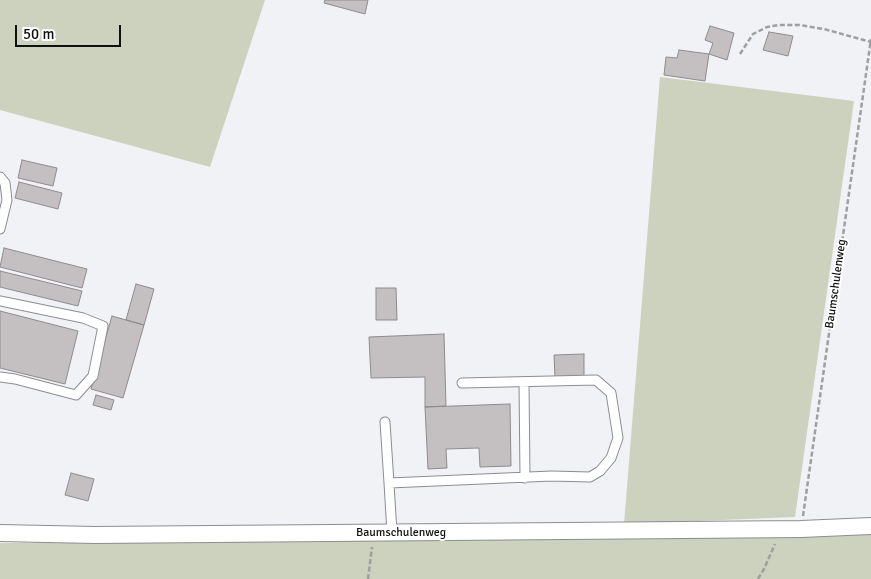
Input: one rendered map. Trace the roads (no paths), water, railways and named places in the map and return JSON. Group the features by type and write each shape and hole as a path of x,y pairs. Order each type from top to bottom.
{"street":[{"name":"Baumschulenweg","path":"0,534 392,533 801,529 871,526"}],"lane":[{"path":"0,177 6,183 7,200 0,229"},
{"path":"0,301 83,318 103,326 93,376 76,395 0,377"},
{"path":"389,483 552,476 590,477 600,472 611,458 618,438 611,393 596,380 462,383"},
{"path":"524,382 525,478"},
{"path":"385,422 392,533"}]}
